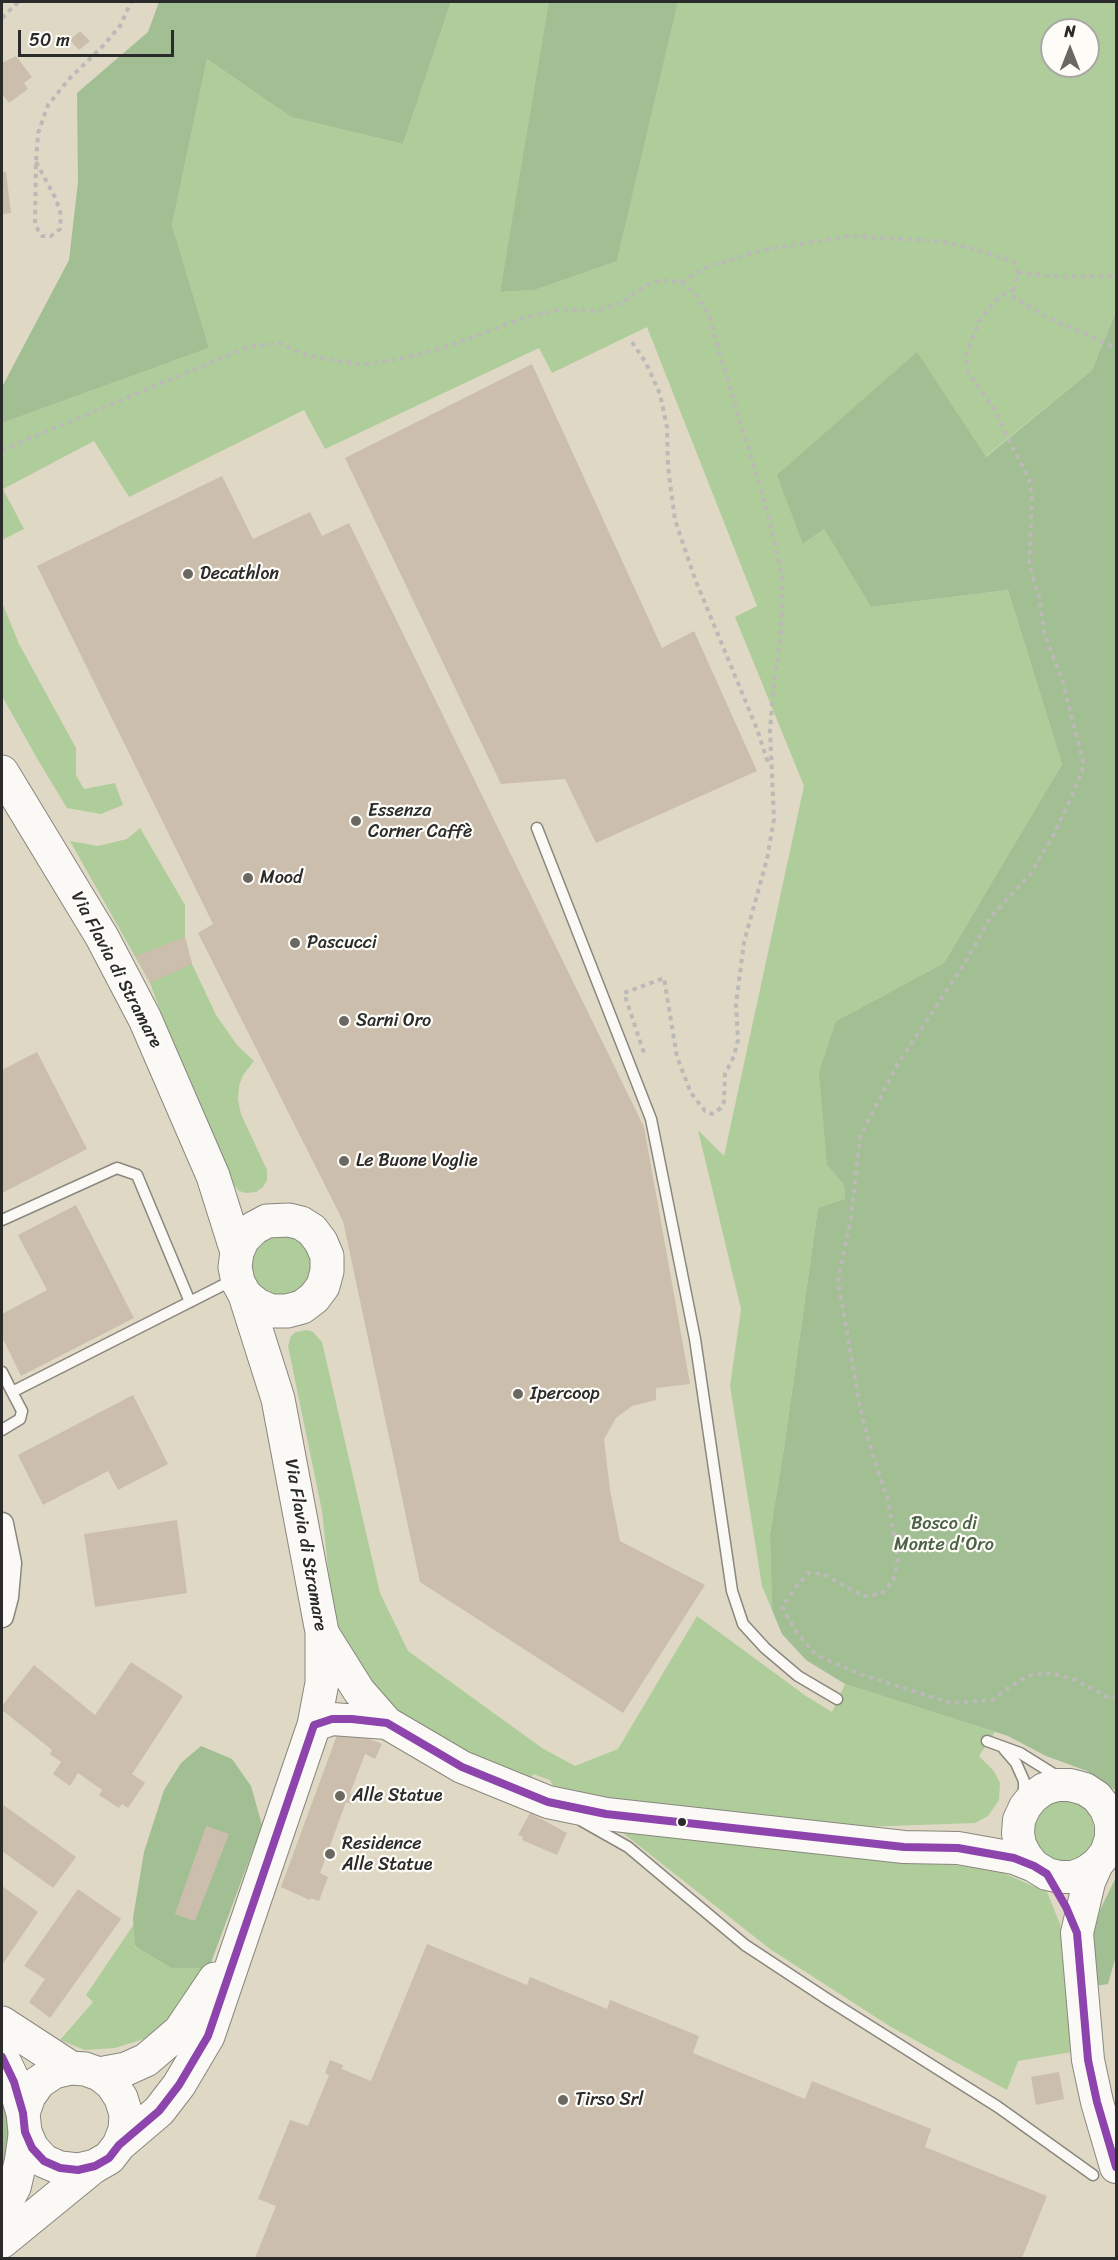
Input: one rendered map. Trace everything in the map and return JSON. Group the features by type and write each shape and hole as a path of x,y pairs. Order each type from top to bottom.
{"main road":[{"name":"Via Flavia di Stramare","path":"2,772 102,937 145,1019 213,1176 240,1275 272,1377 289,1453 322,1632 322,1683 314,1725 208,2036 179,2085 159,2111 2,2242"},
{"name":"Via Flavia di Stramare","path":"213,1176 241,1205 267,1221 289,1220 301,1223 312,1230 327,1256 327,1271 323,1286 314,1298 302,1307 287,1311 279,1323 274,1338 272,1377"},
{"path":"267,1221 254,1228 243,1239 240,1275 257,1305 272,1311 287,1311"},
{"path":"322,1632 359,1691 387,1723 462,1767 548,1802 606,1814 904,1847 958,1848 1014,1858 1060,1877 1073,1877 1097,1864 1106,1853 1111,1823 1106,1809 1097,1797 1084,1789 1070,1785 1057,1785 1044,1789 1033,1797 1022,1813 992,1839 958,1848"},
{"path":"314,1725 332,1719 387,1723"},
{"path":"1022,1813 1018,1833 1020,1845 1026,1857 1040,1870 1066,1907 1077,1933"},
{"path":"1097,1864 1083,1900 1077,1933 1088,2060 1097,2102 1105,2171"},
{"name":"Via Flavia di Stramare","path":"2,2212 15,2186 21,2160 28,2096 39,2082 54,2072 126,2069 146,2060 180,2031 216,1978 248,1920"},
{"path":"2,2023 112,2084 121,2098 126,2114 125,2130 107,2156 78,2170 60,2168 44,2161 32,2148 14,2082 2,2057"}],"street":[{"path":"2,1524 10,1563 7,1597 2,1616"}],"lane":[{"path":"537,828 651,1119 696,1340 732,1591 743,1624 765,1648 798,1676 837,1699"},
{"path":"2,1220 117,1168 137,1175 190,1302"},
{"path":"12,1392 240,1275"},
{"path":"2,1372 22,1411 20,1419 2,1430"},
{"path":"987,1741 1020,1753 1070,1785"},
{"path":"1002,1747 1016,1763 1024,1781 1022,1813"},
{"path":"548,1802 628,1848 745,1945 837,2006 1105,2171"}],"path":[{"path":"2,18 18,2"},
{"path":"36,162 56,199 61,215 60,229 51,236 42,236 35,225 36,162 38,133 48,105 69,79 120,26 131,2"},
{"path":"681,282 707,267 762,250 850,236 937,241 967,247 1013,261 1018,273 1014,298 1048,318 1116,348"},
{"path":"1018,273 1065,277 1116,276"},
{"path":"2,450 248,347 279,343 306,355 362,365 404,358 449,346 520,320 561,309 594,311 622,303 644,286 663,280 681,282 693,291 707,311 768,514 782,576 781,632 772,693 770,731 774,819 767,859 744,942 736,1004 738,1040 734,1056 725,1074 724,1102 721,1108 712,1114 705,1111 691,1093 677,1057 664,978 624,993 646,1063"},
{"path":"1014,289 998,298 979,321 966,356 968,372 995,410 1029,479 1032,500 1029,564 1039,597 1044,632 1063,683 1084,765 1054,834 1031,873 990,918 965,963 897,1065 860,1137 850,1218 838,1280 861,1407 871,1450 888,1500 898,1560 893,1581 881,1594 863,1596 823,1574 808,1573 783,1607 795,1630 816,1655 860,1674 951,1703 992,1700 1012,1685 1031,1676 1052,1673 1076,1680 1107,1697 1116,1697"},
{"path":"632,342 646,363 660,394 667,427 668,467 678,530 694,579 757,729 770,769"}],"green space":[{"path":"159,2 451,2 403,144 291,117 207,59 172,225 209,348 2,423 2,387 69,260 78,182 77,93 148,32"},
{"path":"451,2 551,2 500,292 535,290 617,261 678,2 1116,2 1116,311 1092,370 985,457 917,353 803,544 824,529 871,607 1008,590 1062,764 944,963 836,1021 827,1165 844,1185 845,1200 818,1208 770,1534 772,1610 762,1586 730,1386 741,1309 698,1130 724,1156 804,786 735,617 757,606 647,327 552,373 539,348 325,449 304,410 129,497 94,441 3,489 24,529 2,540 2,423 209,348 172,225 207,59 291,117 403,144"},
{"path":"549,2 678,2 617,261 535,290 500,292"},
{"name":"Bosco di Monte d'Oro","path":"1116,311 1116,1791 1087,1771 1046,1756 1008,1736 845,1684 806,1660 782,1634 772,1610 770,1534 818,1208 845,1199 844,1185 827,1165 819,1072 836,1021 944,963 1062,764 1008,590 871,607 824,529 803,544 777,475 917,352 986,457 1092,370"},
{"path":"2,602 19,644 76,748 76,775 84,789 115,783 123,805 101,814 67,808 38,760 2,696"},
{"path":"140,828 185,905 185,937 192,964 216,1015 237,1045 254,1061 243,1075 238,1100 241,1114 267,1170 267,1180 256,1192 239,1191 233,1184 174,1048 150,983 70,841 98,846 127,839"},
{"path":"276,1236 288,1236 299,1241 307,1249 312,1266 310,1278 299,1291 288,1296 276,1296 265,1291 257,1283 252,1272 252,1260 257,1249 265,1241"},
{"path":"307,1330 313,1332 322,1342 380,1593 408,1651 542,1748 575,1766 618,1749 697,1616 806,1696 832,1712 845,1684 995,1732 979,1756 994,1771 1000,1783 999,1800 988,1816 975,1823 860,1827 557,1793 550,1780 533,1774 529,1782 464,1756 393,1716 340,1633 331,1596 322,1511 288,1346 291,1336 296,1332"},
{"path":"201,1746 232,1759 251,1786 262,1825 209,1968 172,1968 135,1946 133,1918 144,1852 164,1790 181,1763"},
{"path":"1064,1801 1081,1806 1089,1814 1094,1831 1089,1848 1081,1856 1064,1861 1047,1856 1039,1848 1034,1831 1039,1814 1047,1806"},
{"path":"614,1826 996,1870 1047,1892 1060,1924 1072,2052 1018,2061 1007,2090 891,2027 770,1949"},
{"path":"1116,1877 1116,1956 1108,1984 1095,1986 1094,1933 1100,1910"},
{"path":"134,1924 135,1947 209,1968 180,2012 147,2038 115,2048 85,2050 60,2040 93,2002 86,1995"},
{"path":"2,2086 14,2130 2,2179"}],"building":[{"path":"80,31 90,41 79,50 70,40"},
{"path":"16,56 32,77 24,83 28,89 9,103 2,94 2,63"},
{"path":"2,172 6,172 11,213 2,214"},
{"path":"532,364 662,648 694,631 757,771 596,843 565,779 501,784 345,458"},
{"path":"222,476 253,539 310,512 322,536 349,523 644,1127 690,1384 656,1388 656,1400 632,1406 616,1418 604,1439 610,1490 620,1541 705,1585 623,1713 420,1582 343,1221 198,933 213,924 37,566"},
{"path":"185,937 192,964 150,983 136,956"},
{"path":"37,1052 87,1149 2,1193 2,1070"},
{"path":"76,1205 134,1318 21,1376 2,1337 2,1314 47,1290 18,1235"},
{"path":"133,1395 168,1464 118,1490 108,1471 43,1505 18,1455"},
{"path":"177,1520 187,1593 95,1607 84,1534"},
{"path":"131,1662 183,1696 132,1774 145,1783 128,1808 122,1804 119,1808 99,1795 102,1790 78,1773 70,1786 53,1774 61,1762 50,1754 52,1750 2,1710 2,1706 34,1665 95,1715"},
{"path":"340,1727 382,1744 375,1759 365,1754 350,1793 355,1796 352,1804 346,1802 320,1873 328,1877 319,1901 311,1898 310,1900 281,1887"},
{"path":"2,1804 76,1857 53,1888 2,1851"},
{"path":"530,1813 567,1833 557,1855 522,1840 523,1837 518,1835"},
{"path":"206,1826 229,1834 195,1921 175,1914"},
{"path":"2,1886 38,1912 2,1965"},
{"path":"78,1889 121,1919 50,2018 29,2002 45,1979 24,1966"},
{"name":"Tirso Srl","path":"427,1944 527,1985 530,1977 607,2009 610,2000 699,2036 693,2053 805,2099 812,2081 931,2129 925,2147 1047,2196 1022,2258 255,2258 276,2206 258,2199 290,2120 308,2126 329,2075 325,2073 330,2060 343,2065 342,2069 371,2081"},
{"path":"1059,2072 1064,2099 1036,2105 1031,2077"}],"transit line":[{"path":"2,2057 14,2082 23,2113 25,2132 32,2148 44,2161 60,2168 78,2170 95,2166 109,2158 119,2145 159,2111 179,2085 208,2036 314,1725 332,1719 352,1719 387,1723 462,1767 548,1802 606,1814 904,1847 958,1848 1014,1858 1034,1866 1047,1874 1066,1907 1077,1933 1088,2060 1097,2102 1116,2167"}],"place":[{"name":"Decathlon","path":"188,574"},
{"name":"Essenza Corner Caffè","path":"356,821"},
{"name":"Mood","path":"248,878"},
{"name":"Pascucci","path":"295,943"},
{"name":"Sarni Oro","path":"344,1021"},
{"name":"Le Buone Voglie","path":"344,1161"},
{"name":"Ipercoop","path":"518,1394"},
{"name":"Alle Statue","path":"340,1796"},
{"name":"Residence Alle Statue","path":"330,1854"},
{"name":"Tirso Srl","path":"563,2100"}]}
